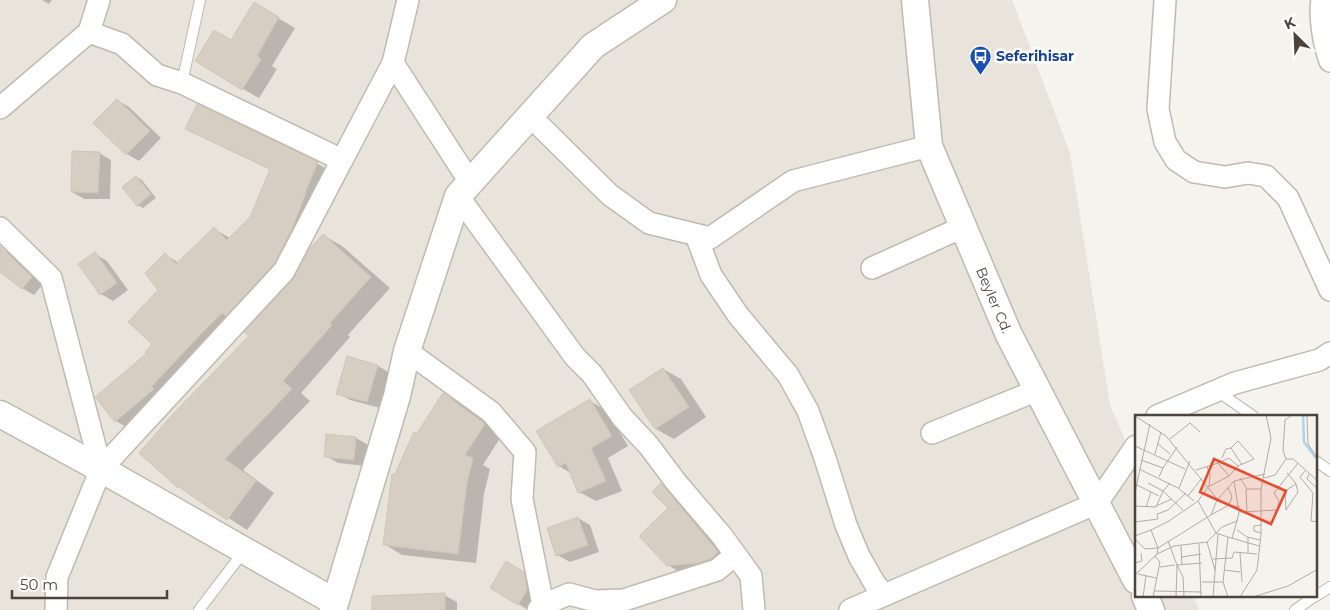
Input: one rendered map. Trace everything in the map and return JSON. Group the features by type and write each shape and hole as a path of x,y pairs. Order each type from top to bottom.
{"street":[{"path":"0,108 89,32 98,0"},
{"path":"56,610 57,577 102,470 284,271 393,62 408,0"},
{"path":"0,414 244,550 334,606 397,396 407,351 464,189 593,46 663,0"},
{"name":"Beyler Cd.","path":"915,0 929,146 1009,335 1135,578"},
{"path":"1165,0 1158,109 1165,142 1176,160 1194,172 1224,176 1248,173 1266,176 1288,198 1330,290"},
{"path":"1322,0 1320,8 1330,61"},
{"path":"89,32 122,44 157,75 182,83 342,160"},
{"path":"393,62 464,189 575,357 592,374 622,417 649,446 676,482 726,541 751,576 754,610"},
{"path":"530,116 610,195 648,222 710,238 793,182 929,146"},
{"path":"0,228 51,278 102,470"},
{"path":"872,268 963,228"},
{"path":"696,235 711,275 738,315 788,375 808,411 846,525 859,556 875,584 885,595"},
{"path":"407,351 491,412 525,452 522,498 541,607 568,594 595,601 624,600 717,570 735,555"},
{"path":"1159,415 1235,382 1319,360 1330,353"},
{"path":"932,433 1038,390"},
{"path":"850,610 1097,503 1135,447"},
{"path":"1146,598 1151,610"}],"lane":[{"path":"182,83 200,0"},
{"path":"1216,390 1252,415"},
{"path":"1318,462 1330,471"},
{"path":"199,610 244,550"},
{"path":"1318,595 1330,587"},
{"path":"1294,610 1313,598"}],"shaded area":[{"path":"0,0 1012,0 1070,153 1110,405 1135,463 1135,598 1194,598 1199,610 0,610"}],"building":[{"path":"254,2 279,17 257,56 261,59 242,90 195,61 214,30 231,40"},
{"path":"117,99 150,131 126,155 93,123"},
{"path":"197,104 318,162 292,229 274,264 226,316 222,313 203,332 152,386 154,389 115,422 95,397 147,353 145,352 152,344 128,322 158,290 145,273 165,253 176,264 214,227 227,240 250,217 270,169 185,129"},
{"path":"72,151 100,152 98,193 71,192"},
{"path":"136,176 151,194 137,206 122,187"},
{"path":"323,234 371,277 330,323 332,325 283,381 292,389 225,459 256,481 227,520 178,488 139,453 172,415 249,336 244,332 293,279 310,248"},
{"path":"0,246 32,277 22,289 0,272"},
{"path":"95,252 117,283 100,295 78,264"},
{"path":"347,356 378,365 367,402 336,394"},
{"path":"663,368 689,407 655,429 629,390"},
{"path":"443,393 485,424 465,455 473,458 467,483 458,554 383,545 392,474 395,474 414,432 417,433"},
{"path":"590,399 612,436 591,448 606,481 578,493 566,463 558,467 536,431"},
{"path":"326,434 356,437 354,460 324,457"},
{"path":"661,483 718,552 711,559 697,563 667,566 639,536 668,508 652,492"},
{"path":"578,517 588,545 556,556 547,528"},
{"path":"506,561 524,572 527,590 518,605 490,588"},
{"path":"445,593 445,610 372,610 372,596"}],"place":[{"name":"Seferihisar","path":"980,75"}]}
